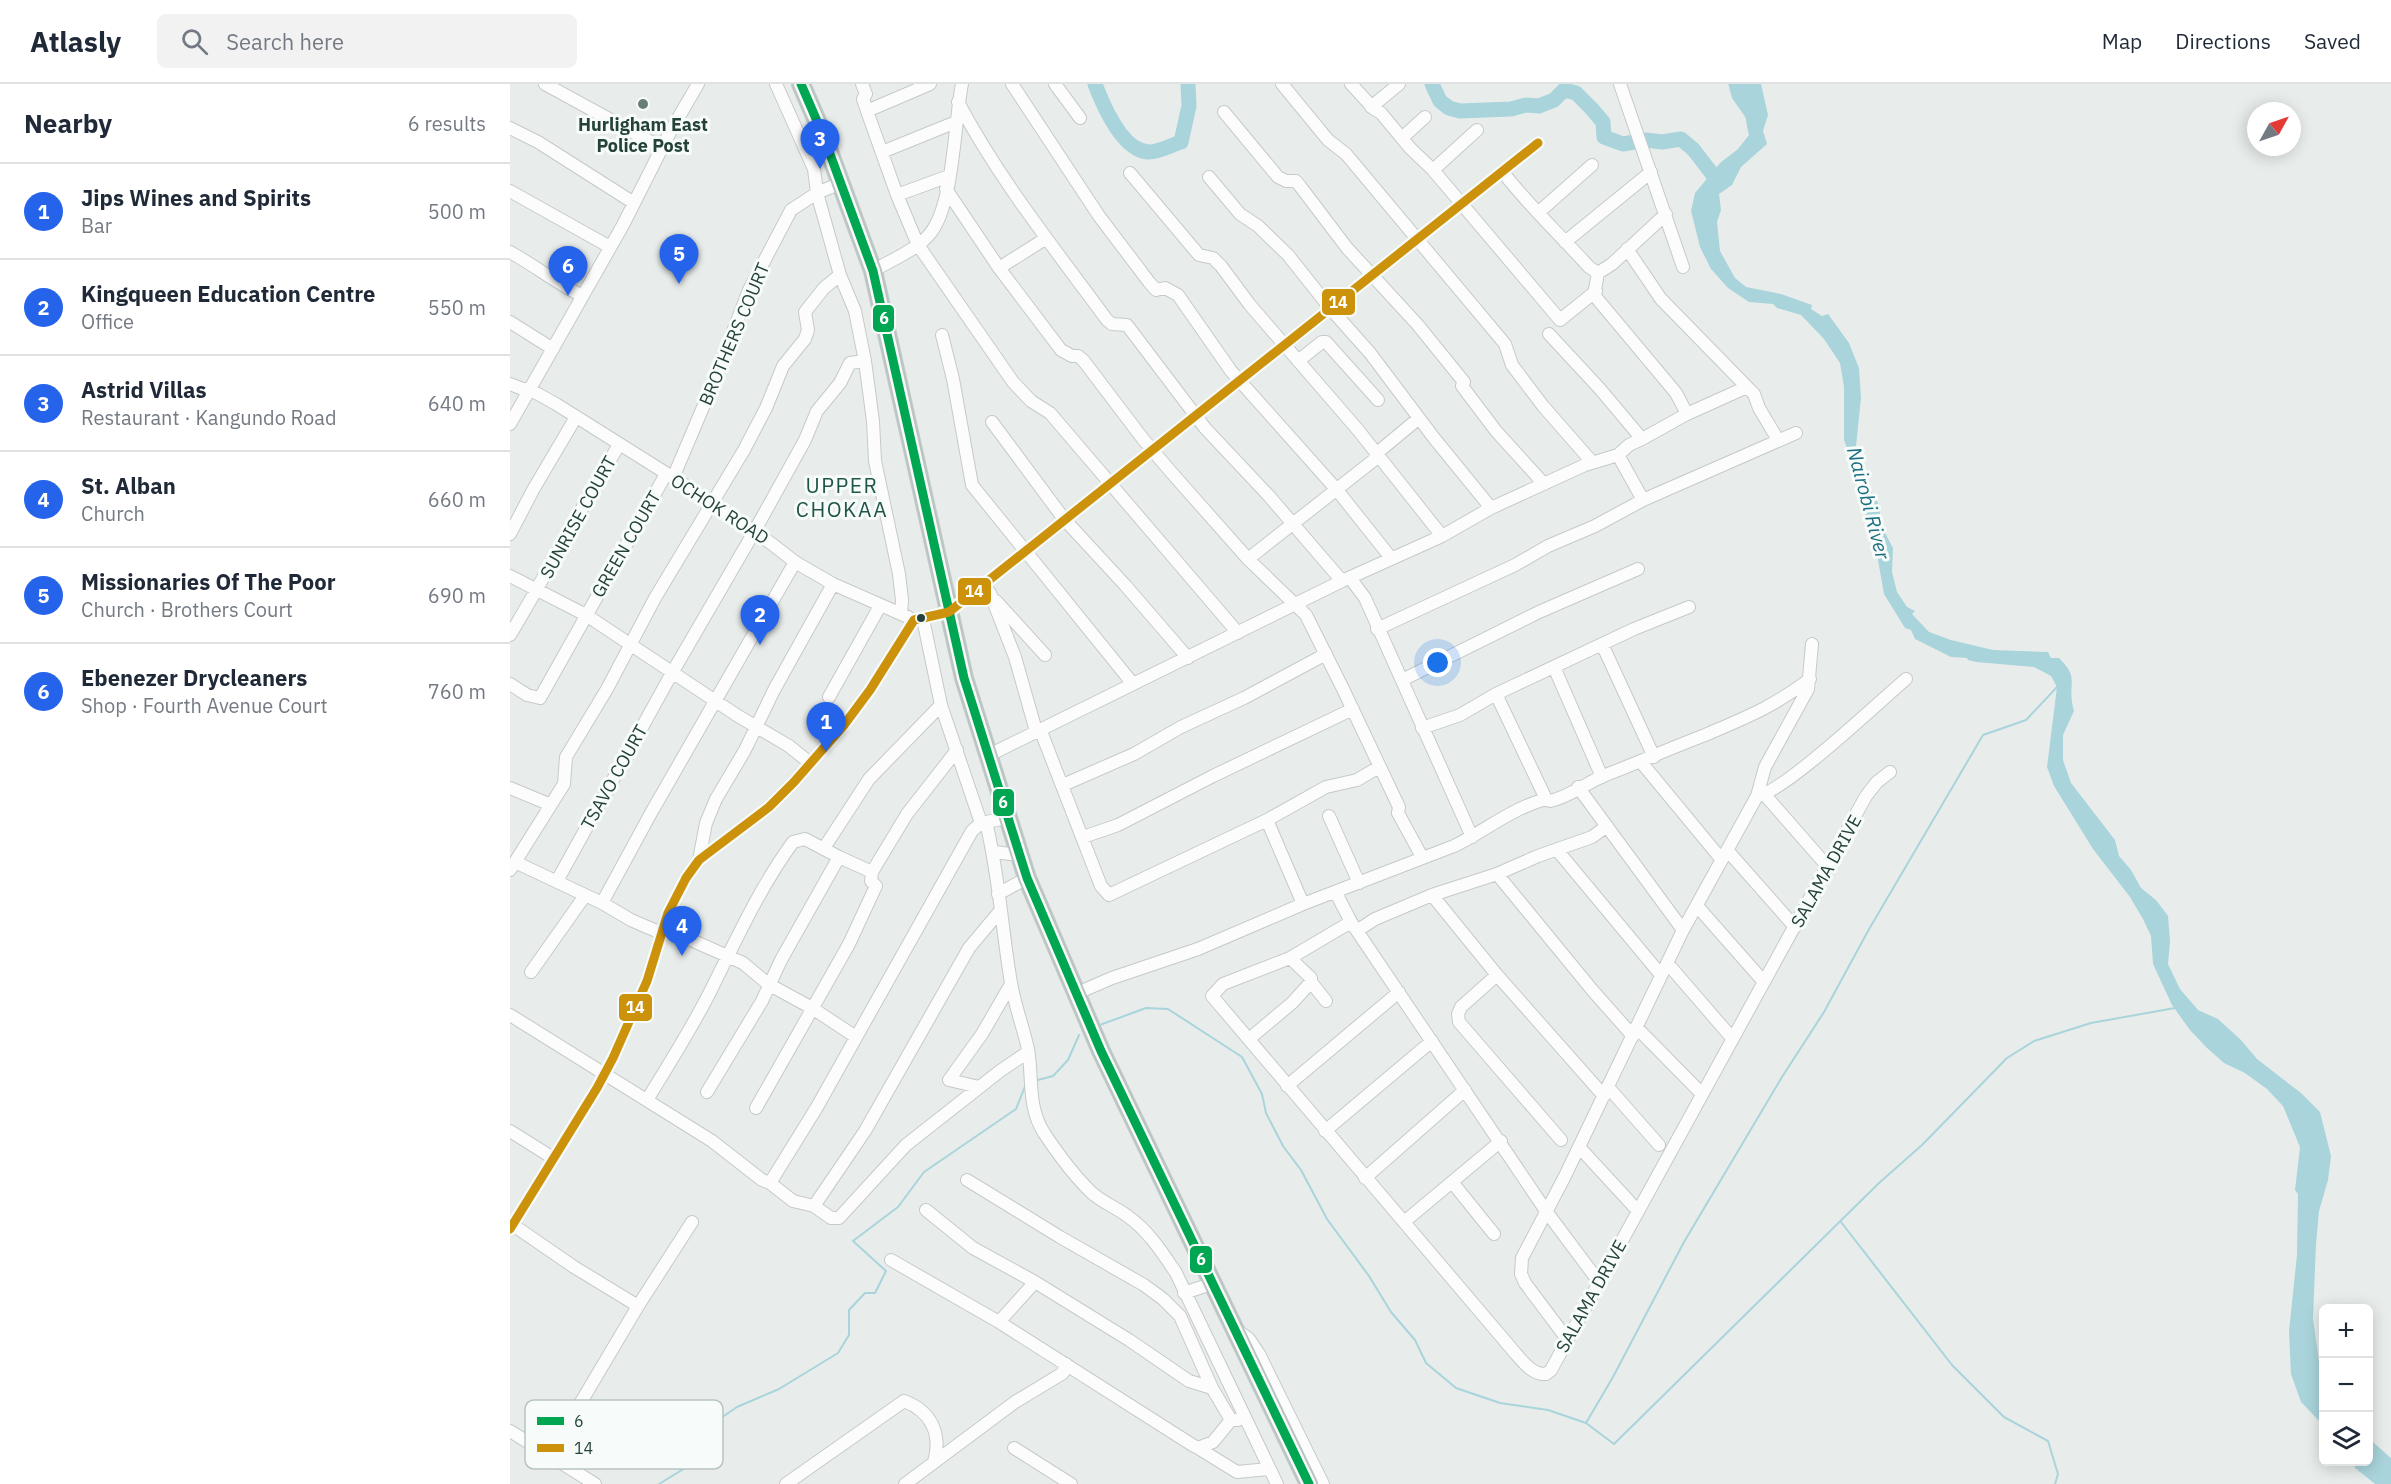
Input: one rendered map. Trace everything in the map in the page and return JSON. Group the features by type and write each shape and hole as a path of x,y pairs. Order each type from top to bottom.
{"highway":[{"path":"801,84 873,271 964,678 1027,878 1075,994 1309,1484"}],"street":[{"path":"510,424 610,247 698,84"},
{"path":"776,84 814,169 817,193 840,275 855,311 865,361 873,421 875,461 899,574 901,614"},
{"path":"862,84 866,94 863,99 867,111 897,195 918,245 984,343 1013,382 1031,401 1050,413 1238,633"},
{"path":"867,111 930,84"},
{"path":"873,271 918,245 928,237 937,223 944,206 962,84"},
{"path":"1012,84 1044,136 1123,249 1155,290 1165,288 1179,295 1240,381 1337,490 1391,558"},
{"path":"1055,84 1080,118"},
{"path":"1282,84 1328,140 1346,154 1505,344 1512,365 1543,406 1592,462"},
{"path":"1351,84 1371,106 1381,113 1432,170 1560,320 1596,291"},
{"path":"1371,106 1399,84"},
{"path":"1620,84 1683,267"},
{"path":"552,86 662,148"},
{"path":"958,102 994,164 1045,239 1107,320 1112,324 1127,326 1196,416 1292,524 1365,598 1472,837"},
{"path":"1224,112 1278,177 1296,181 1372,277 1423,332 1464,382 1462,386 1496,431 1544,484"},
{"path":"1402,138 1425,117"},
{"path":"882,152 956,122"},
{"path":"510,128 538,142 634,203"},
{"path":"1432,170 1477,130"},
{"path":"638,1306 511,1227 604,1074 642,994 676,894 699,860 769,807 810,763 844,725 919,619 949,612 986,589 1026,550 1064,519 1372,277 1538,143"},
{"path":"1539,212 1592,165"},
{"path":"1502,171 1523,197 1589,267 1598,273"},
{"path":"1566,242 1651,172"},
{"path":"1130,173 1199,255 1213,258 1221,267 1250,305 1378,454 1442,536"},
{"path":"897,195 949,176"},
{"path":"1209,177 1240,213 1258,226 1288,255 1370,353 1491,508"},
{"name":"BROTHERS COURT","path":"669,476 691,438 749,290 791,210 817,193 841,183"},
{"path":"946,189 999,268 1061,350 1083,360 1152,450 1248,559 1306,615 1399,807 1398,813 1422,857"},
{"path":"510,191 610,247"},
{"path":"1598,273 1612,264 1666,214"},
{"path":"999,268 1045,239"},
{"path":"1627,249 1661,299 1754,394 1759,408 1778,440"},
{"path":"510,252 526,260 555,282 582,296"},
{"path":"1598,273 1594,296 1676,393 1687,414"},
{"path":"840,275 824,288 805,312 808,330 805,339 783,366 755,429 655,598 631,645 566,757 564,784 512,866 556,881 584,897 602,903 631,920 661,933 671,931 743,963 768,984 812,1008 856,1037"},
{"path":"510,322 553,349"},
{"path":"1549,334 1600,389 1641,439"},
{"path":"942,335 953,379 972,485 1133,684"},
{"path":"1298,361 1322,342 1326,342 1378,399"},
{"name":"TSAVO COURT","path":"556,881 754,532 805,440 817,411 840,383 850,363 865,361"},
{"name":"OCHOK ROAD","path":"510,384 529,389 576,417 712,504 795,562 833,584 880,606 919,619"},
{"path":"987,756 1346,579 1442,536 1491,508 1592,462 1618,454 1629,445 1687,414 1748,387"},
{"path":"510,534 532,490 576,417"},
{"path":"1248,559 1337,490 1419,418"},
{"path":"992,422 1064,519 1188,658"},
{"path":"1377,629 1515,565 1548,546 1595,526 1643,500 1796,433"},
{"name":"SUNRISE COURT","path":"510,635 538,590 584,503 619,444"},
{"path":"1618,454 1643,500"},
{"name":"GREEN COURT","path":"510,685 526,695 540,698 586,615 669,476"},
{"path":"602,903 795,562"},
{"path":"1402,680 1539,612 1638,568"},
{"path":"510,576 586,615 672,673 789,746 810,763"},
{"path":"699,860 705,823 757,727 774,690 833,584"},
{"path":"986,589 1045,655"},
{"path":"986,589 1015,657 1038,730 1063,785 1101,886 1109,895 1267,820 1326,787 1357,780 1380,767"},
{"path":"829,697 880,606"},
{"path":"1422,729 1460,715 1497,694 1602,644 1689,607"},
{"path":"919,619 941,705 994,852 1011,984 1028,1052 1029,1090 1040,1125 1060,1158 1093,1194 1126,1214 1143,1229 1163,1253 1277,1484"},
{"path":"1602,644 1654,757"},
{"path":"1567,1339 1525,1283 1521,1274 1522,1258 1579,1147 1683,930 1761,796 1765,767 1808,689 1812,644"},
{"path":"1063,785 1134,754 1181,727 1244,698 1326,654"},
{"path":"1554,667 1602,777"},
{"path":"1761,796 1790,778 1906,679"},
{"path":"1075,994 1112,978 1198,949 1472,837 1508,815 1546,799 1550,801 1567,796 1578,787 1747,719 1791,695 1810,680"},
{"path":"1497,694 1546,799"},
{"path":"824,848 869,779 941,705"},
{"path":"1083,837 1118,825 1212,776 1353,710"},
{"path":"756,1108 849,944 876,886 871,880 872,872 907,814 957,750"},
{"path":"1641,762 1725,855 1795,927"},
{"name":"SALAMA DRIVE","path":"1290,958 1222,984 1212,996 1214,1000 1529,1368 1539,1375 1546,1374 1551,1370 1870,789 1890,772"},
{"path":"1578,787 1683,930"},
{"path":"510,788 551,805"},
{"path":"1761,796 1828,867"},
{"path":"1329,816 1359,883"},
{"path":"770,1183 817,1107 972,831 984,822 1007,818"},
{"path":"1267,820 1304,904"},
{"path":"1326,1001 1311,982 1311,978 1290,958 1355,926 1432,895 1497,874 1538,856 1592,837 1607,826"},
{"path":"647,1100 689,1031 728,956 793,842 805,839 872,872"},
{"path":"1557,850 1664,970 1732,1038"},
{"path":"994,852 1019,855"},
{"path":"707,1092 762,1001 768,984 839,857"},
{"path":"1497,874 1571,965 1635,1032 1702,1094"},
{"path":"998,894 1027,878"},
{"path":"1335,893 1546,1211 1599,1282"},
{"path":"1432,895 1497,975 1659,1145"},
{"path":"531,972 584,897"},
{"path":"1698,906 1764,982"},
{"path":"814,1206 865,1131 969,948 1000,911"},
{"path":"1497,975 1461,1007 1458,1014 1459,1022 1561,1140"},
{"path":"1249,1039 1292,1003 1311,982"},
{"path":"979,1087 949,1080 982,1034 1011,984"},
{"path":"1287,1086 1399,992"},
{"path":"510,1014 712,1141 793,1201 814,1206 831,1218 839,1218 906,1145 979,1087 1028,1052"},
{"path":"1325,1131 1432,1041"},
{"path":"1365,1178 1465,1090"},
{"path":"510,1131 553,1158"},
{"path":"1404,1222 1501,1141"},
{"path":"1579,1147 1638,1211"},
{"path":"967,1180 1069,1243 1144,1285 1163,1299 1180,1316 1212,1388 1231,1420"},
{"path":"1452,1182 1494,1234"},
{"path":"926,1210 974,1248 1035,1282 1129,1340 1189,1381 1212,1388"},
{"path":"582,1400 638,1306 692,1222"},
{"path":"891,1260 999,1322 1237,1472 1269,1469"},
{"path":"999,1322 1035,1282"},
{"path":"1184,1293 1214,1283"},
{"path":"1234,1327 1249,1339 1259,1354 1323,1484"},
{"path":"904,1484 1015,1402 1063,1373 1066,1364"},
{"path":"786,1484 903,1401 921,1410 932,1423 937,1434 937,1451 934,1462"},
{"path":"1231,1420 1245,1420"},
{"path":"1198,1448 1213,1442 1231,1420"},
{"path":"510,1431 525,1441"},
{"path":"1014,1448 1071,1484"},
{"path":"570,1469 595,1484"}],"water":[{"path":"1737,84 1761,84 1768,115 1763,131 1767,144 1741,167 1732,185 1719,194 1721,210 1717,222 1720,251 1735,278 1746,287 1781,294 1812,305 1811,309 1822,316 1828,314 1849,343 1859,368 1861,398 1856,446 1867,483 1878,503 1883,529 1893,548 1892,572 1897,592 1907,607 1915,611 1912,614 1929,632 1993,650 2048,652 2051,658 2059,658 2066,665 2070,671 2074,711 2063,735 2063,760 2071,783 2115,840 2119,856 2131,870 2141,888 2156,900 2168,916 2170,941 2168,964 2180,989 2198,1010 2218,1019 2241,1040 2257,1059 2301,1093 2320,1112 2331,1156 2328,1180 2319,1211 2316,1244 2313,1319 2319,1362 2319,1421 2301,1402 2291,1374 2289,1331 2297,1255 2298,1194 2295,1190 2300,1147 2283,1106 2267,1089 2245,1073 2224,1063 2207,1048 2190,1030 2172,1005 2153,964 2151,936 2143,919 2130,897 2093,849 2054,786 2047,767 2057,687 2051,676 2034,667 1976,662 1967,658 1951,657 1915,639 1911,630 1905,628 1884,594 1878,560 1876,529 1866,516 1856,487 1859,487 1852,472 1854,468 1844,440 1844,387 1840,363 1824,339 1801,315 1777,308 1773,304 1749,302 1728,288 1711,269 1700,247 1691,211 1695,193 1720,163 1738,149 1749,135"},
{"path":"2373,1441 2391,1458 2391,1484 2375,1484 2355,1466 2373,1466"}],"waterway":[{"path":"1095,84 1108,114 1122,136 1139,150 1149,152 1181,142 1189,106 1188,84"},
{"path":"1432,84 1440,101 1449,108 1460,111 1511,109 1526,105 1539,106 1554,100 1564,90 1576,93 1603,122 1604,137 1623,144 1646,140 1662,142 1681,139 1693,149 1720,184"},
{"name":"Nairobi River","path":"1736,84 1739,95 1755,118"},
{"path":"1586,1423 1613,1377 1684,1242 1782,1077 1824,1012 1868,931 1983,735 2026,720 2059,685"},
{"path":"1097,1026 1146,1008 1168,1009 1242,1057 1262,1094 1266,1113 1283,1146 1301,1170 1327,1219 1369,1276 1391,1312 1415,1340 1426,1363 1456,1388 1500,1403 1548,1410 1586,1423 1614,1444 1879,1183 1922,1145 2007,1058 2034,1041 2091,1023 2175,1008"},
{"path":"1034,1081 1053,1076 1068,1060 1079,1035"},
{"path":"723,1417 737,1407 779,1389 838,1353 849,1335 849,1310 865,1293 875,1293 886,1271 853,1241 898,1207 924,1172 1016,1109 1026,1084"},
{"path":"1841,1222 1952,1365 2004,1417 2048,1441 2058,1474 2055,1484"},
{"path":"659,1484 683,1469"}],"transit line":[{"name":"6","path":"801,84 823,135 873,271 964,678 1027,878 1101,1051 1309,1484"},
{"name":"14","path":"510,1229 613,1058 647,981 668,913 686,878 699,860 769,807 794,782 844,725 870,690 914,620 949,612 1538,143"}],"place":[{"name":"Hurligham East Police Post","path":"643,104"},
{"name":"Astrid Villas","path":"820,169"},
{"name":"Missionaries Of The Poor","path":"679,284"},
{"name":"Ebenezer Drycleaners","path":"568,296"},
{"name":"Kingqueen Education Centre","path":"760,645"},
{"name":"Jips Wines and Spirits","path":"826,752"},
{"name":"St. Alban","path":"682,956"}],"district":[{"name":"UPPER CHOKAA","path":"842,497"}]}
